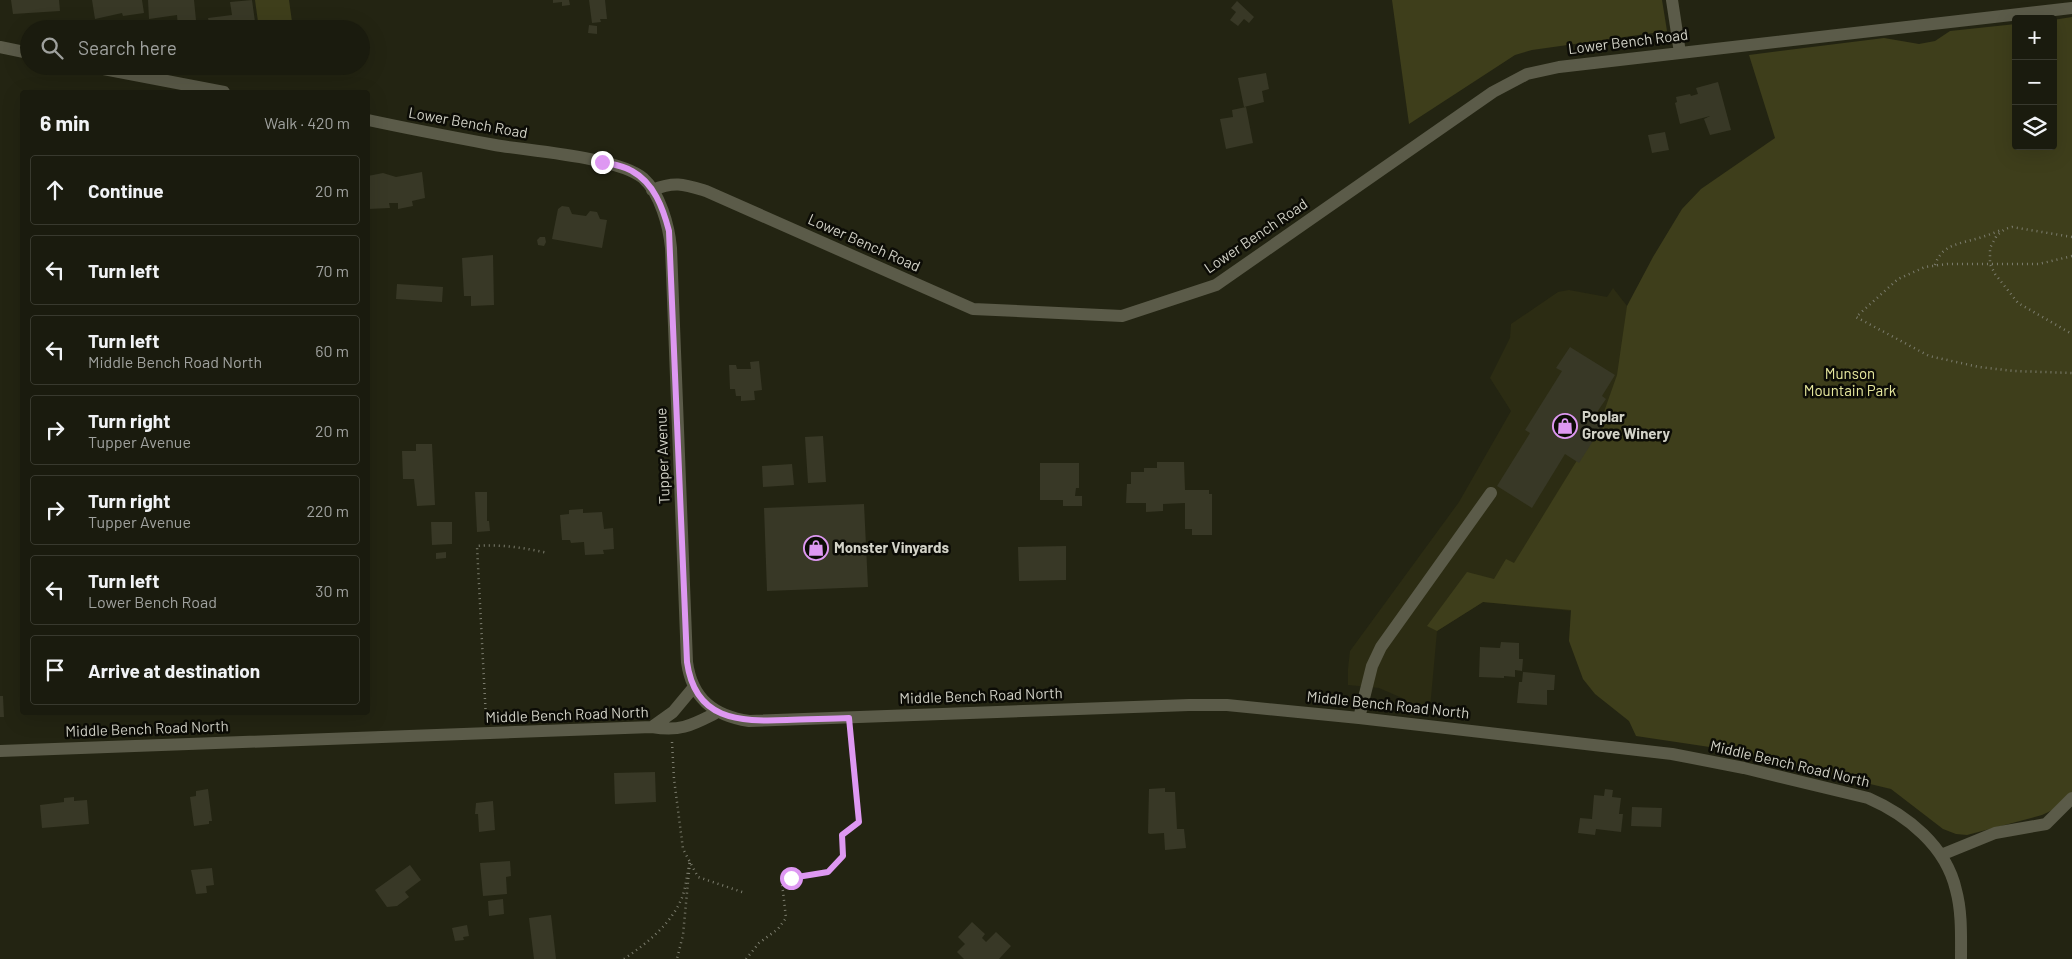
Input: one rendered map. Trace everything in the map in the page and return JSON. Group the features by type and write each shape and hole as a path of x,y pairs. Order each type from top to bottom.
{"street":[{"path":"1672,0 1680,53"},
{"name":"Lower Bench Road","path":"370,120 495,145 602,162 631,170 644,179 652,190 669,184 687,185 706,190 973,308 1122,316 1216,285 1493,92 1527,74 1559,66 2072,8"},
{"path":"0,46 20,51"},
{"path":"135,75 214,90"},
{"name":"Tupper Avenue","path":"652,190 664,213 671,248 687,662 688,676 693,688"},
{"path":"1359,718 1372,666 1382,647 1491,493"},
{"path":"652,727 673,712 693,688 718,712"},
{"name":"Middle Bench Road North","path":"0,751 652,727 671,730 696,724 718,712 732,719 749,721 1189,705 1249,706 1672,754 1744,768 1868,798 1884,805 1914,825 1941,855 1950,872 1960,907 1961,959"},
{"path":"1941,855 1995,833 2046,824 2072,798"}],"path":[{"path":"1935,265 1938,256 1955,244 1981,238 2012,227 2072,237"},
{"path":"2005,229 1997,235 1990,248 1990,264 2000,282 2018,303 2072,334"},
{"path":"2072,256 2039,264 1935,265 1910,272 1898,279 1856,317 1928,356 1996,369 2072,374"},
{"path":"486,733 477,546 493,544 548,553"},
{"path":"746,959 759,943 778,929 786,918 782,883 791,878 828,872 843,856 842,835 859,822 849,718"},
{"path":"671,730 674,779 683,849 698,877 745,893"},
{"path":"624,959 666,924 682,900 690,861"},
{"path":"676,959 683,935 690,861"}],"shaded area":[{"path":"1613,288 1627,306 1628,458 1572,611 1483,602 1437,631 1430,708 1407,705 1402,698 1379,688 1348,685 1350,651 1459,502 1511,411 1490,378 1510,338 1511,324 1558,292 1569,290 1607,297"}],"green space":[{"path":"255,0 289,0 292,20 258,20"},
{"path":"1392,0 1662,0 1667,31 1532,50 1515,55 1409,124"},
{"name":"Munson Mountain Park","path":"2072,17 2072,793 2061,806 2042,815 1967,835 1956,834 1943,829 1891,789 1723,749 1636,736 1629,721 1595,694 1583,679 1569,641 1571,610 1483,602 1437,631 1427,626 1467,572 1494,579 1506,559 1514,563 1600,423 1617,375 1627,306 1653,257 1682,209 1701,189 1775,138 1749,55 1884,38 1919,44 1935,41 1950,31 2012,24 2012,150 2057,150 2057,19"}],"building":[{"path":"11,0 59,0 60,11 13,14"},
{"path":"92,0 142,0 144,13 123,16 122,13 95,19"},
{"path":"148,0 194,0 196,20 177,20 177,15 149,19"},
{"path":"252,0 255,20 208,20 208,18 232,15 230,2"},
{"path":"553,0 569,0 570,5 562,6 562,2 553,3"},
{"path":"589,0 605,0 607,19 600,19 601,22 592,23"},
{"path":"1237,1 1254,17 1249,23 1244,19 1238,26 1230,20 1236,12 1231,8"},
{"path":"589,25 597,26 597,34 588,33"},
{"path":"1266,73 1269,89 1262,91 1264,102 1244,107 1238,78"},
{"path":"1718,82 1731,130 1710,135 1704,119 1710,116 1680,124 1675,103 1677,102 1676,97 1698,94 1696,88"},
{"path":"1246,107 1253,143 1226,149 1220,119 1233,117 1232,110"},
{"path":"1665,132 1669,150 1652,153 1648,135"},
{"path":"422,172 425,198 412,201 413,206 398,209 398,203 389,203 390,208 370,209 370,176 383,173 396,177"},
{"path":"562,206 569,207 572,214 586,216 590,211 597,212 600,219 607,220 602,248 552,239 558,209"},
{"path":"540,237 545,237 546,242 544,246 538,245 537,240"},
{"path":"493,255 494,305 471,306 471,296 464,296 462,258"},
{"path":"397,284 443,287 442,302 396,299"},
{"name":"Poplar Grove Winery","path":"1570,347 1615,375 1602,396 1606,399 1595,415 1605,422 1579,463 1565,454 1532,508 1497,486 1530,433 1525,430 1562,371 1556,368"},
{"path":"759,361 762,390 754,391 755,400 741,401 741,396 736,396 735,389 730,389 729,365 736,365 737,369 751,369 750,362"},
{"path":"823,436 826,482 808,483 805,437"},
{"path":"416,444 432,444 435,505 417,506 414,479 403,479 402,451 416,451"},
{"path":"1157,462 1184,462 1185,490 1209,490 1209,494 1212,494 1212,535 1192,535 1192,529 1185,529 1185,503 1163,504 1163,511 1146,512 1146,503 1126,503 1127,484 1131,484 1131,472 1144,472 1144,468 1157,468"},
{"path":"1040,463 1079,463 1079,488 1076,488 1075,496 1082,496 1082,506 1063,506 1063,500 1040,500"},
{"path":"792,464 794,485 763,487 762,466"},
{"path":"475,492 487,492 487,521 489,521 490,531 477,532"},
{"name":"Monster Vinyards","path":"864,504 868,587 767,591 764,508"},
{"path":"583,509 583,513 602,512 604,529 613,528 614,549 603,550 604,554 585,555 584,542 571,543 570,540 562,540 560,515 569,514 569,510"},
{"path":"431,522 452,522 452,544 432,545"},
{"path":"1066,546 1066,580 1019,581 1018,547"},
{"path":"446,552 446,558 436,559 436,553"},
{"path":"1501,642 1519,643 1519,659 1523,659 1522,671 1515,670 1515,677 1479,677 1480,647 1500,648"},
{"path":"1523,672 1555,675 1554,690 1547,690 1547,705 1517,703 1519,682 1522,682"},
{"path":"0,696 3,696 4,717 0,717"},
{"path":"655,772 656,802 615,804 614,773"},
{"path":"1165,788 1165,792 1175,792 1177,829 1184,829 1186,848 1165,850 1164,833 1148,833 1149,789"},
{"path":"208,789 212,821 209,821 209,824 194,826 190,797 196,796 196,791"},
{"path":"1605,789 1613,790 1612,797 1621,798 1619,814 1623,814 1621,832 1596,829 1595,835 1578,833 1580,818 1592,819 1594,795 1604,796"},
{"path":"74,797 74,801 87,800 89,824 42,828 40,805 64,802 64,798"},
{"path":"493,801 495,830 479,832 478,814 475,814 476,803"},
{"path":"1632,807 1662,808 1661,827 1631,826"},
{"path":"510,861 511,876 506,877 507,894 483,896 480,863"},
{"path":"410,865 421,880 405,892 409,897 397,906 387,907 375,890"},
{"path":"212,868 214,885 206,886 207,893 196,894 191,870"},
{"path":"503,899 504,914 489,916 488,901"},
{"path":"551,915 556,959 534,959 529,918"},
{"path":"972,922 985,934 982,938 986,942 996,932 1011,946 999,959 964,959 957,952 965,944 958,937"},
{"path":"467,925 469,936 463,937 464,940 455,941 452,928"}],"place":[{"name":"Poplar Grove Winery","path":"1565,426"},
{"name":"Monster Vinyards","path":"816,548"}],"route":[{"path":"602,162 631,170 644,179 664,213 669,231 687,662 688,676 693,688 709,705 732,719 768,721 849,718 859,822 842,835 843,856 828,872 791,878"}]}
